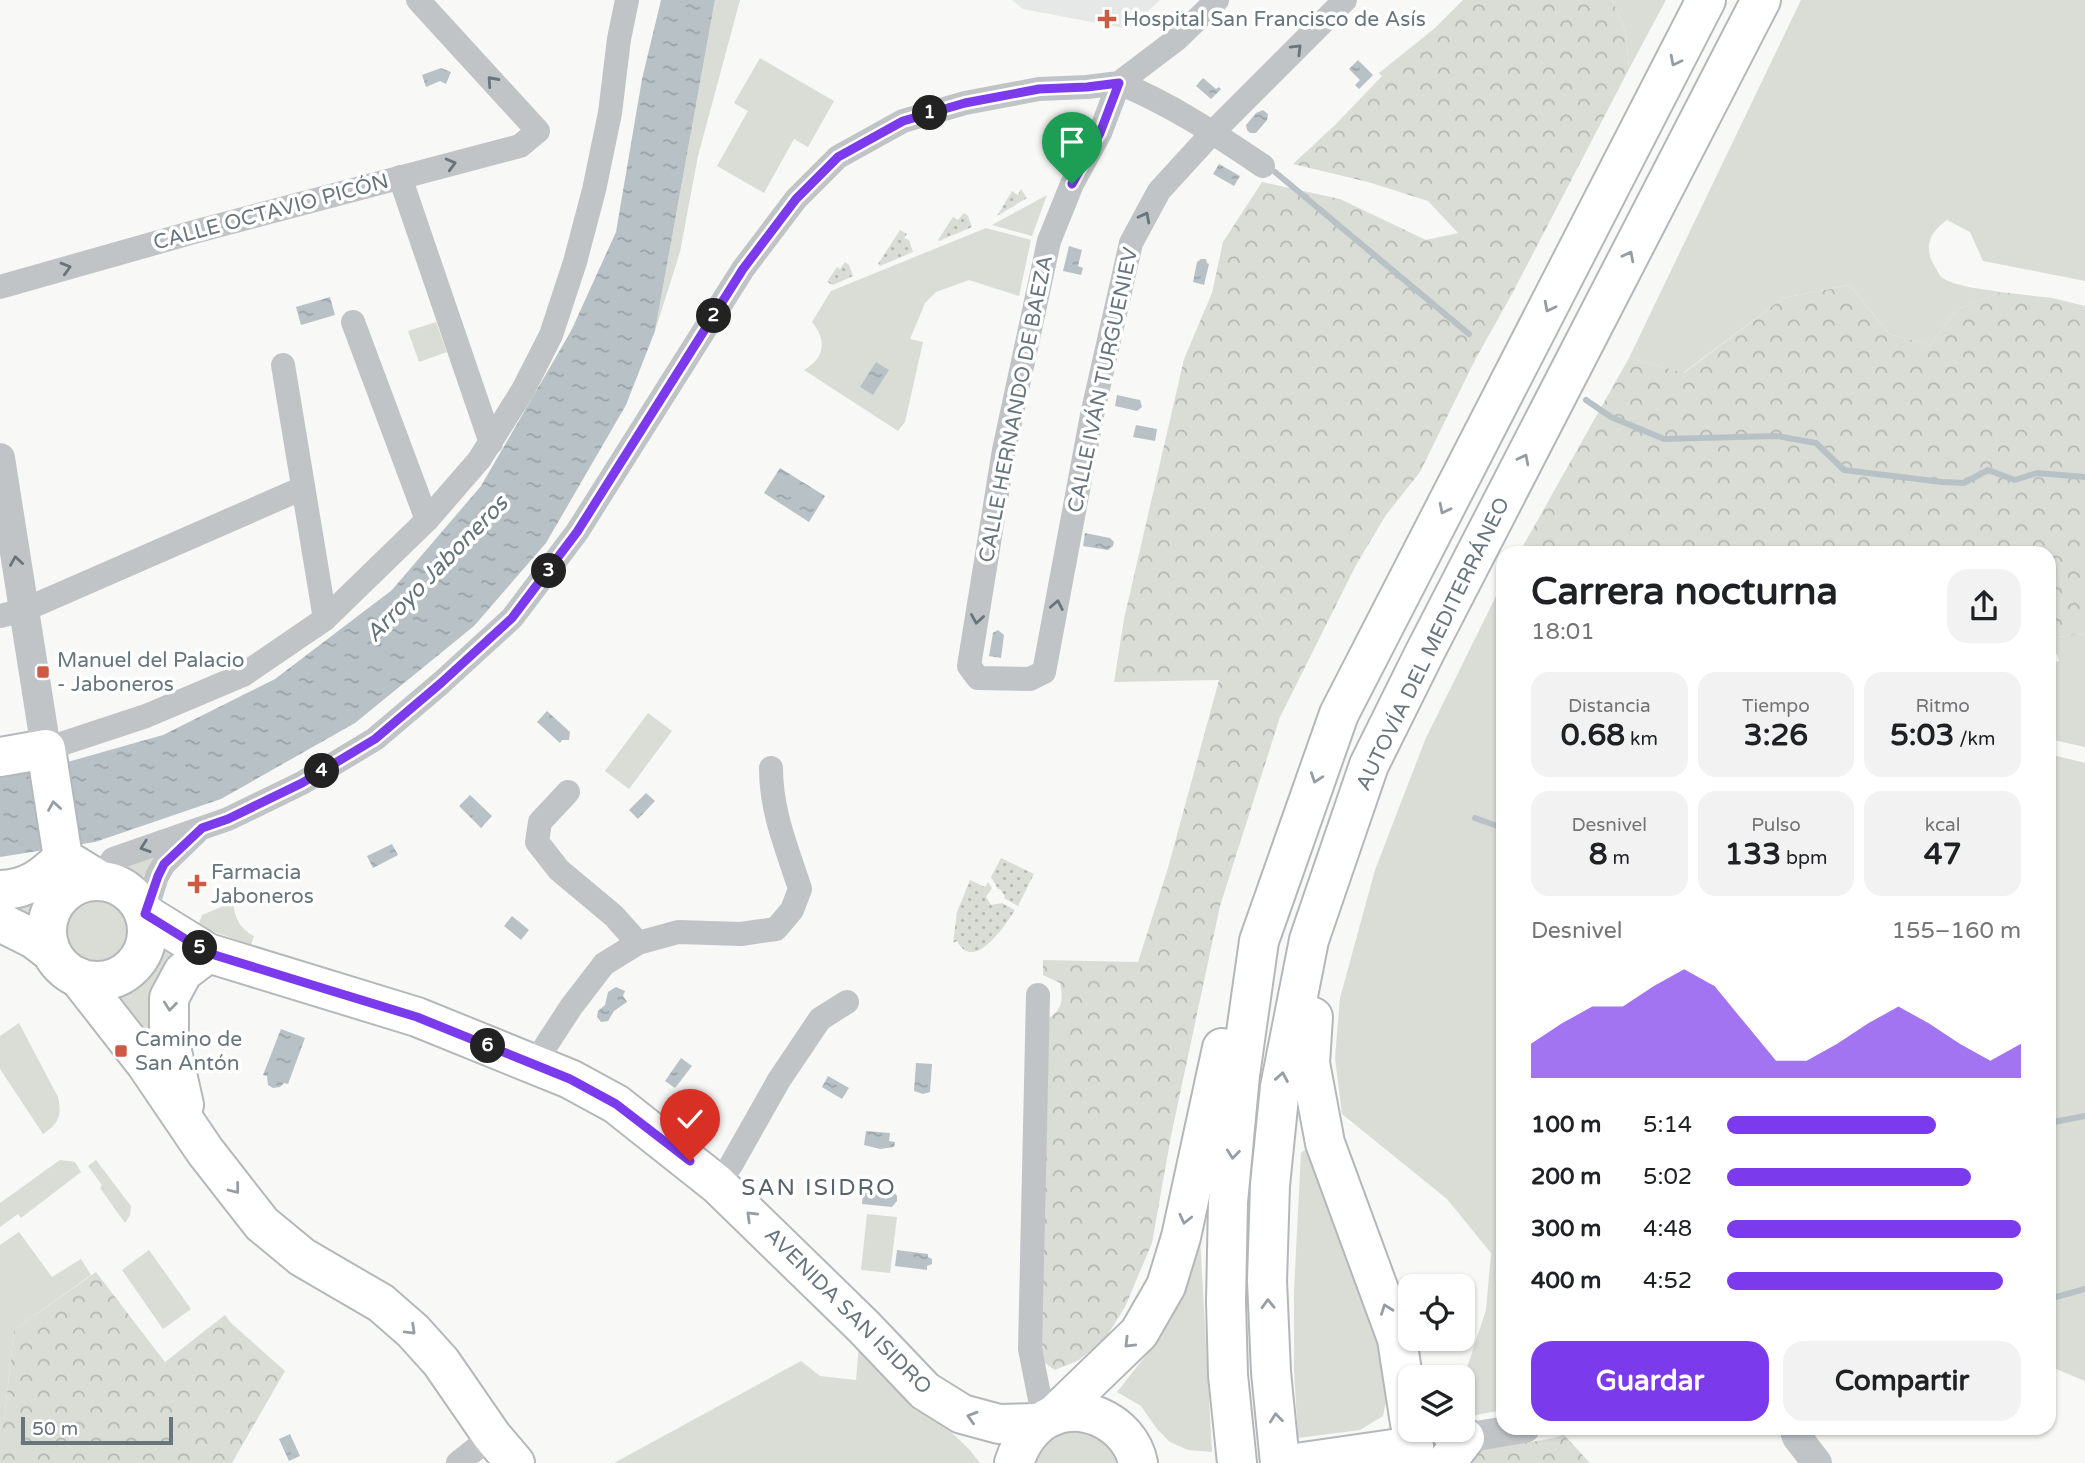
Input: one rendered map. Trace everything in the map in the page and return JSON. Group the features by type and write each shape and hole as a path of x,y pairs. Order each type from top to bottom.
{"main road":[{"path":"1014,1463 1019,1446 1028,1434 1139,1333 1166,1286 1181,1237 1229,1014 1259,941 1339,714 1706,0"},
{"name":"AUTOVÍA DEL MEDITERRÁNEO","path":"1280,1463 1271,1372 1267,1281 1270,1185 1280,1087 1309,940 1369,765 1761,0"},
{"path":"1403,1365 1397,1339 1325,1143 1310,1063 1314,1007 1336,918 1398,740 1425,652"},
{"path":"0,757 47,757 62,852 99,880"},
{"path":"0,890 10,890 38,880 62,852"},
{"path":"0,922 34,939 51,952 62,968 78,977 87,981 108,981 127,972 141,956 148,935 145,914 132,894 118,884 99,880 78,883 66,890 51,909 46,932 51,952"},
{"name":"AVENIDA SAN ISIDRO","path":"145,914 208,953 417,1017 570,1079 616,1104 717,1184 864,1327 925,1391 962,1414 999,1424 1045,1420 1069,1412 1086,1413 1117,1427 1133,1451"},
{"path":"1237,1463 1228,1375 1228,1202 1240,1075 1259,941"},
{"path":"205,1151 182,1102 169,1038 169,998 183,972 208,953"},
{"path":"78,977 146,1064 205,1151 262,1224 302,1258 381,1303 412,1331 441,1362 504,1449"},
{"path":"1296,1463 1430,1442"},
{"path":"1133,1451 1164,1463"}],"street":[{"name":"CALLE OCTAVIO PICÓN","path":"0,287 520,146 538,131 418,0"},
{"path":"0,458 12,613 47,757 243,675 325,619 427,520 491,443 523,390 551,335 575,262 594,190 610,113 619,39 628,0"},
{"path":"1119,83 1177,38 1217,0"},
{"name":"CALLE IVÁN TURGUENIEV","path":"1044,672 1092,415 1131,243 1158,191 1345,0"},
{"path":"99,880 113,859 228,819 302,783 375,739 512,618 577,532 743,269 796,199 838,157 903,121 965,103 1039,89 1119,83 1148,95 1213,132 1263,166"},
{"name":"CALLE HERNANDO DE BAEZA","path":"1044,672 1030,679 978,678 969,666 1004,450 1049,241 1072,184 1100,133 1119,83"},
{"path":"400,177 491,443"},
{"path":"353,322 427,520"},
{"path":"283,365 325,619"},
{"path":"12,613 303,488"},
{"path":"534,1064 571,1007 604,964 638,943 678,932 741,934 776,929 792,911 800,889 777,822 771,789 771,768"},
{"path":"568,792 540,822 537,842 559,870 614,916 638,943"},
{"path":"145,914 164,864 202,828"},
{"path":"1038,995 1030,1349 1045,1420"},
{"path":"717,1184 731,1165 779,1080 820,1019 848,1002"},
{"path":"1475,1435 1496,1432"},
{"path":"1796,1435 1817,1463"},
{"path":"458,1463 504,1449"}],"shaded area":[{"name":"Hospital San Francisco de Asís","path":"1012,0 1160,0 1128,29 1023,9"}],"green space":[{"path":"715,0 740,0 698,156 680,252 655,331"},
{"path":"1463,0 1612,0 1626,32 1629,69 1475,360 1420,472 1386,515 1356,565 1280,717 1220,906 1171,1136 1152,1243 1125,1307 1105,1339 1079,1360 1055,1370 1045,1363 1040,1354 1044,1021 1058,1009 1062,996 1060,983 1043,975 1043,960 1138,962 1168,868 1219,680 1114,682 1124,619 1184,359 1212,293 1223,242 1262,182 1340,199 1426,240 1458,233 1428,201 1368,182 1293,164 1382,76 1379,73 1435,28"},
{"path":"1612,0 1666,0 1629,69 1626,32"},
{"path":"1801,0 2085,0 2085,281 1983,261 1970,232 1947,220 1932,235 1929,247 1931,260 1941,277 1962,285 2001,292 1956,310 1930,345 1889,334 1850,285 1783,298 1683,373 1629,358"},
{"path":"760,58 834,101 808,147 794,139 764,193 717,166 748,111 734,103"},
{"path":"1021,189 1027,198 997,216 1012,191 1018,195"},
{"path":"1047,195 1032,236 992,225"},
{"path":"964,213 972,227 939,241 953,217 958,220"},
{"path":"986,228 1031,240 1019,296 969,280 936,292 925,303 910,339 923,342 905,422 898,431 804,370 820,354 822,342 812,322 831,291"},
{"path":"900,230 907,234 904,238 909,240 913,252 880,266 878,264"},
{"path":"845,262 853,276 833,285 827,282 837,267 840,269"},
{"path":"1850,285 1889,334 1930,345 1956,310 2001,292 2052,298 2085,306 2085,634 2056,637 2056,546 1523,546 1629,358 1684,373 1783,298"},
{"path":"436,322 447,352 419,362 408,331"},
{"path":"1496,596 1496,1411 1475,1415 1475,1365 1468,1365 1473,1351 1475,1351 1486,1310 1491,1253 1447,1199 1342,1114 1335,1058 1340,998 1375,870 1425,740"},
{"path":"2085,634 2085,747 2056,741 2056,662 2059,661 2056,654 2056,637"},
{"path":"648,713 672,731 629,789 605,771"},
{"path":"2056,756 2085,763 2085,1381 2056,1369"},
{"path":"153,852 157,859 142,878 122,867"},
{"path":"1001,858 1034,874 1018,906 1004,898 991,877"},
{"path":"970,880 985,887 988,882 992,888 986,897 991,905 1002,903 1015,910 988,944 972,952 964,950 957,941 953,943 957,912"},
{"path":"47,891 40,903 34,925 0,910"},
{"path":"97,895 110,897 121,905 129,916 129,942 121,953 110,961 97,963 84,961 73,953 65,942 63,929 65,916 73,905 84,897"},
{"path":"233,902 239,922 254,936 251,945 198,926 202,915"},
{"path":"153,941 177,953 160,1054 107,986 140,964"},
{"path":"19,1023 58,1097 58,1118 43,1134 0,1069 0,1036"},
{"path":"1306,1149 1310,1152 1382,1343 1389,1386 1383,1416 1360,1430 1298,1438 1294,1371 1294,1291 1301,1153"},
{"path":"60,1160 75,1162 81,1172 21,1218 18,1214 0,1227 0,1203"},
{"path":"96,1160 131,1206 125,1223 88,1166"},
{"path":"867,1214 897,1217 890,1273 861,1270"},
{"path":"19,1232 52,1277 81,1259 91,1275 14,1330 4,1421 0,1429 0,1245"},
{"path":"1200,1237 1212,1452 1188,1450 1170,1442 1141,1406 1117,1392 1151,1349 1169,1317"},
{"path":"149,1250 191,1309 163,1329 122,1270"},
{"path":"96,1272 165,1362 225,1315 285,1371 232,1463 0,1463 0,1429 4,1421 14,1330"},
{"path":"859,1345 969,1449 980,1463 614,1463 801,1361 820,1376 856,1380"},
{"path":"1068,1429 1093,1429 1124,1463 1034,1463 1047,1442"},
{"path":"1564,1435 1590,1463 1466,1463 1476,1451"}],"water":[{"name":"Arroyo Jaboneros","path":"661,0 715,0 655,331 626,405 546,543 474,626 355,723 221,799 95,842 0,857 0,774 64,763 163,735 275,679 392,590 481,486 571,331 616,232 642,79"},
{"path":"1358,60 1373,75 1359,89 1355,85 1360,80 1349,69"},
{"path":"441,68 451,72 446,84 440,81 426,87 422,75"},
{"path":"1203,78 1216,89 1221,89 1211,99 1196,86"},
{"path":"1263,110 1268,114 1267,120 1256,133 1250,133 1246,125 1256,113"},
{"path":"1219,164 1240,176 1234,186 1213,174"},
{"path":"1069,246 1082,250 1078,266 1083,268 1081,275 1063,271"},
{"path":"1206,259 1209,264 1204,285 1193,282 1197,262"},
{"path":"330,297 335,315 301,325 296,307"},
{"path":"876,362 889,370 873,395 860,387"},
{"path":"1117,395 1140,400 1142,407 1137,411 1115,406"},
{"path":"1136,425 1157,429 1155,441 1133,437"},
{"path":"780,468 825,496 809,522 764,493"},
{"path":"1085,533 1110,538 1114,542 1113,546 1108,550 1083,546"},
{"path":"998,630 1004,635 1001,658 989,656 993,633"},
{"path":"547,711 570,732 569,740 562,740 560,743 537,722"},
{"path":"646,793 655,801 638,819 629,810"},
{"path":"470,795 492,816 481,828 459,806"},
{"path":"392,844 398,855 373,868 367,856"},
{"path":"512,916 529,930 521,940 504,926"},
{"path":"616,987 625,991 623,996 627,1002 614,1011 608,1021 601,1022 597,1017 598,1011 605,1005 608,992"},
{"path":"281,1029 305,1038 288,1084 273,1088 268,1085 267,1076 263,1075"},
{"path":"681,1058 692,1066 675,1088 665,1081"},
{"path":"916,1063 932,1064 930,1092 923,1094 914,1091"},
{"path":"828,1076 849,1088 842,1099 822,1087"},
{"path":"866,1131 890,1133 889,1141 895,1142 894,1147 880,1149 864,1145"},
{"path":"863,1189 893,1192 897,1201 892,1207 862,1204"},
{"path":"897,1250 928,1254 932,1264 927,1266 927,1270 895,1266"},
{"path":"290,1434 300,1456 289,1461 279,1439"}],"waterway":[{"path":"1275,172 1469,334"},
{"path":"1586,400 1611,417 1664,439 1777,436 1816,443 1844,470 1964,483 1988,470 2015,480 2037,473 2085,477"},
{"path":"1475,818 1496,826"},
{"path":"2056,1122 2085,1116"},
{"path":"2056,1297 2085,1289"}],"place":[{"name":"Hospital San Francisco de Asís","path":"1107,19"},
{"name":"Manuel del Palacio - Jaboneros","path":"43,672"},
{"name":"Farmacia Jaboneros","path":"197,884"},
{"name":"Camino de San Antón","path":"121,1051"}],"district":[{"name":"SAN ISIDRO","path":"819,1188"}],"route":[{"path":"690,1161 616,1104 570,1079 417,1017 208,953 145,914 158,876 164,864 202,828 228,819 302,783 375,739 512,618 577,532 743,269 796,199 838,157 903,121 965,103 1039,89 1119,83 1100,133 1072,184"}]}
